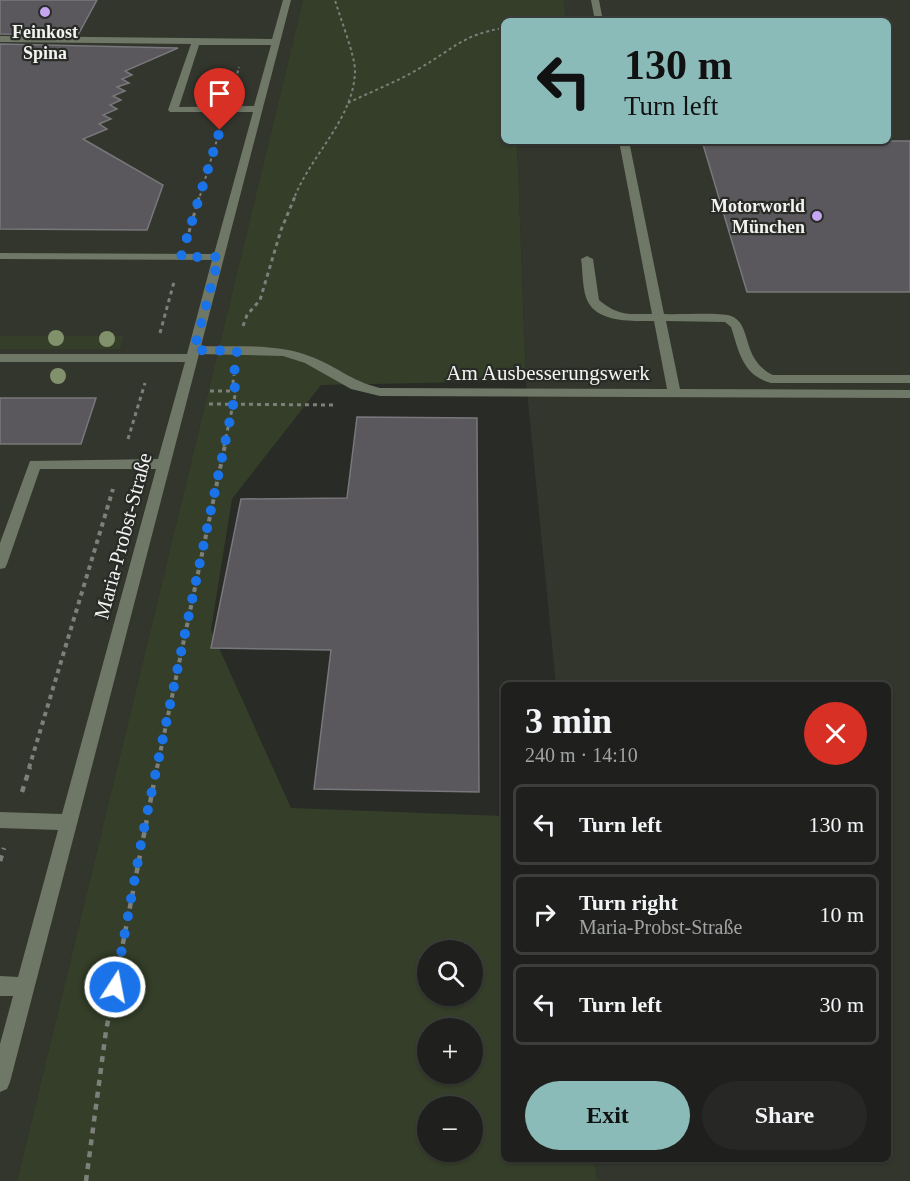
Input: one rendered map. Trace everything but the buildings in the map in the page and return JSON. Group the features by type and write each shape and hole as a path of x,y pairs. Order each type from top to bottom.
{"street":[{"name":"Maria-Probst-Straße","path":"0,1082 287,0"},
{"path":"595,0 598,18"},
{"path":"0,39 276,42"},
{"path":"196,42 173,110 258,109"},
{"path":"625,144 674,393"},
{"path":"0,256 219,257"},
{"path":"587,259 593,301 606,313 626,317 728,320 736,325 748,366 771,379 910,379"},
{"name":"Am Ausbesserungswerk","path":"0,358 153,358 237,351 284,352 309,360 355,386 380,392 910,394"},
{"path":"0,564 35,464 164,464"},
{"path":"7,820 69,822"},
{"path":"0,986 25,987"}],"path":[{"path":"86,1181 106,1031 143,833 236,391 233,382 237,351 247,315 260,300 281,230 297,191 348,104 353,86 355,69 335,0"},
{"path":"348,104 372,90 409,75 461,39 475,33 501,29"},
{"name":"Maria-Probst-Straße","path":"0,861 7,820 121,463 246,42"}],"shaded area":[{"path":"0,0 303,0 17,1181 0,1181"},
{"path":"509,0 910,0 910,1181 597,1181 595,1162 891,1162 891,682 556,682 526,381 517,144 891,144 891,18 511,18"}],"green space":[{"path":"303,0 563,0 566,18 501,18 501,144 517,144 526,381 321,385 232,499 211,630 291,808 501,816 501,1162 595,1162 597,1181 17,1181"},
{"path":"0,336 124,336 120,349 0,349"}],"place":[{"name":"Feinkost Spina","path":"45,12"},
{"name":"Motorworld München","path":"817,216"}],"route":[{"path":"115,987 143,833 236,391 233,382 237,351 194,350 219,257 181,257 220,130"}]}
